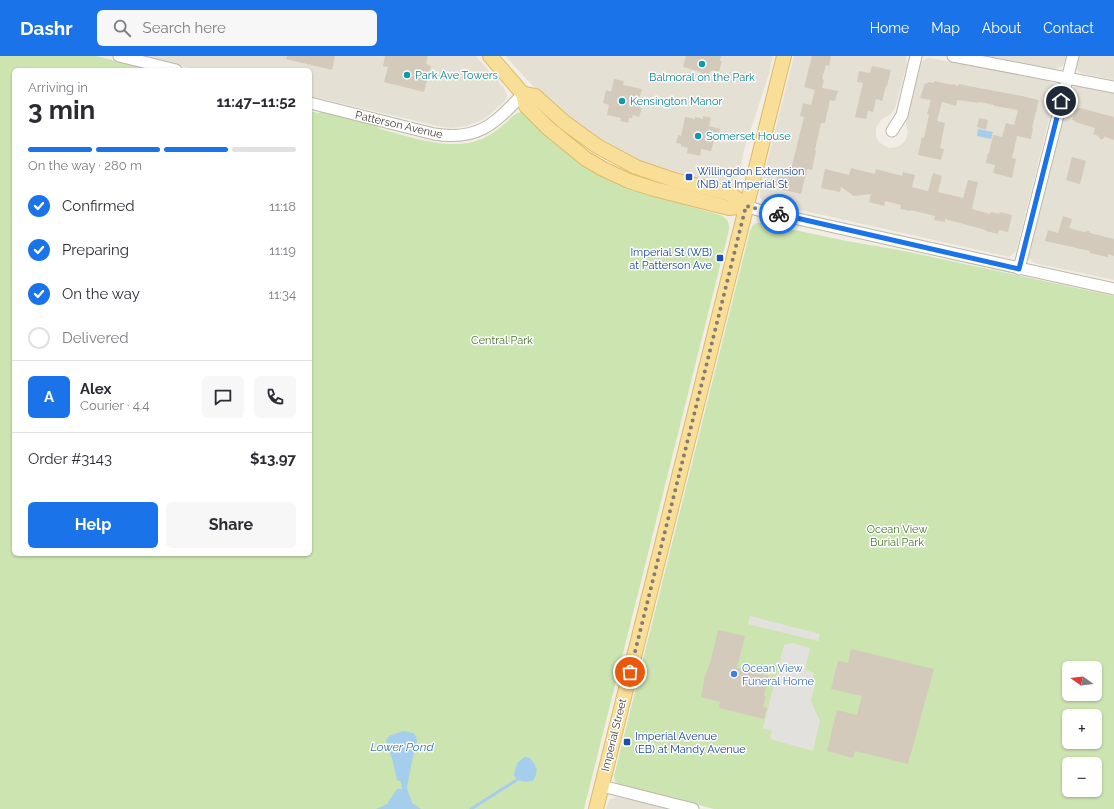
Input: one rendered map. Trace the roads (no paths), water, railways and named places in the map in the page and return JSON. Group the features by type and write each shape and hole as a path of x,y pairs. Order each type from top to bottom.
{"main road":[{"path":"490,56 523,94 535,96 564,122 597,146 636,167 674,180 732,194 746,206"},
{"name":"Imperial Street","path":"596,809 784,56"}],"street":[{"path":"119,56 168,68"},
{"path":"892,131 902,115 916,56"},
{"path":"954,56 1114,87"},
{"path":"1019,269 1072,56"},
{"name":"Patterson Avenue","path":"312,104 434,134 459,136 472,134 490,125 510,108 523,94"},
{"path":"746,206 818,224 1114,289"},
{"path":"602,786 693,809"}],"water":[{"path":"978,129 993,132 991,139 977,136"},
{"name":"Lower Pond","path":"403,731 413,733 416,736 417,743 407,788 412,803 421,809 376,809 387,804 397,789 402,789 401,782 397,780 386,740 389,736"},
{"path":"525,757 530,758 536,766 537,771 533,781 523,781 514,776 517,765 520,760"}],"waterway":[{"path":"471,809 520,778"}],"place":[{"name":"Balmoral on the Park","path":"702,64"},
{"name":"Park Ave Towers","path":"407,75"},
{"name":"Kensington Manor","path":"622,101"},
{"name":"Somerset House","path":"698,136"},
{"name":"Willingdon Extension (NB) at Imperial St","path":"689,177"},
{"name":"Imperial St (WB) at Patterson Ave","path":"720,258"},
{"name":"Ocean View Funeral Home","path":"734,674"},
{"name":"Imperial Avenue (EB) at Mandy Avenue","path":"627,742"}],"park label":[{"name":"Central Park","path":"502,340"},
{"name":"Ocean View Burial Park","path":"897,535"}]}
